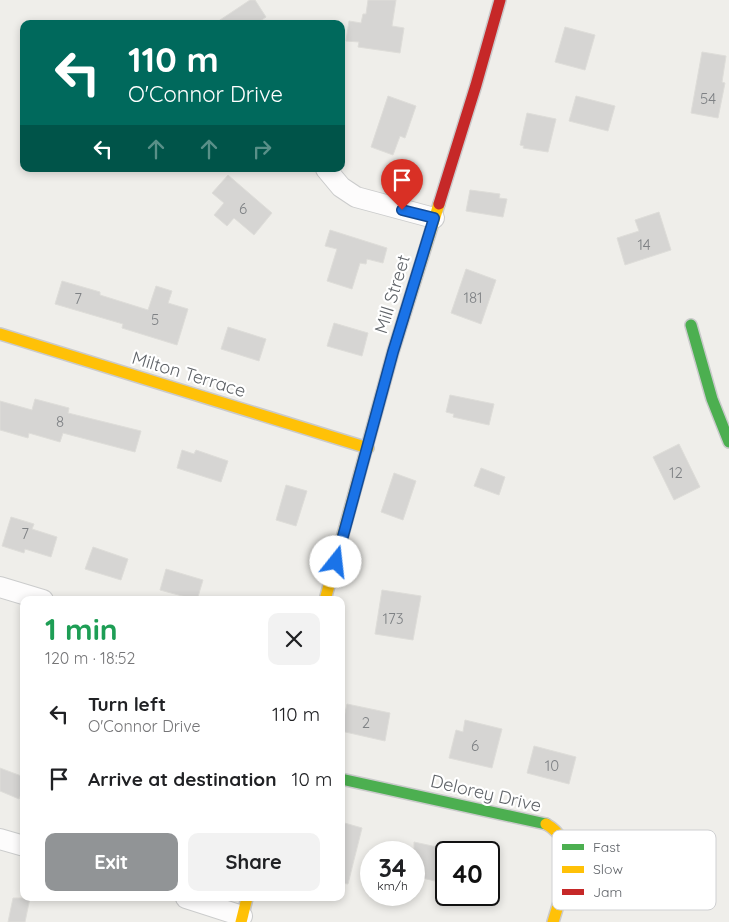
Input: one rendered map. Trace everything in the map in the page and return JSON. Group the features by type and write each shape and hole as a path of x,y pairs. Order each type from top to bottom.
{"street":[{"name":"Mill Street","path":"326,596 393,352 500,0"},
{"path":"328,172 341,187 356,197 434,218"},
{"path":"691,325 711,395 729,442"},
{"name":"Milton Terrace","path":"0,334 368,448"},
{"path":"0,587 30,596"},
{"name":"Delorey Drive","path":"345,780 543,823 555,830"},
{"path":"0,839 20,845"},
{"path":"198,901 243,912"}],"building":[{"path":"250,0 255,0 266,17 262,20 220,20"},
{"path":"368,0 396,0 392,26 404,28 400,53 358,47 359,42 346,41 349,21 361,23 363,14 366,14"},
{"path":"565,27 595,35 585,70 555,62"},
{"path":"702,52 726,56 722,82 725,83 718,118 691,113"},
{"path":"388,96 416,106 405,138 400,136 393,155 371,147"},
{"path":"576,96 615,106 608,131 569,121"},
{"path":"527,113 556,119 548,152 523,148 524,146 520,145"},
{"path":"228,175 272,213 254,235 234,218 227,226 214,215 224,203 212,193"},
{"path":"470,190 500,194 499,198 507,199 503,217 466,211"},
{"path":"659,212 671,250 625,265 617,238 639,231 635,220"},
{"path":"330,230 387,248 383,263 367,259 366,264 360,263 352,289 327,281 337,249 325,246"},
{"path":"466,269 496,280 481,324 451,313"},
{"path":"62,281 100,292 100,295 148,310 156,286 172,291 168,303 188,309 177,345 122,328 123,324 55,304"},
{"path":"334,323 368,333 362,356 327,346"},
{"path":"228,327 266,339 259,361 221,349"},
{"path":"450,395 494,404 489,425 453,417 454,414 446,412"},
{"path":"35,399 69,408 68,413 141,431 135,452 63,433 60,442 29,433 28,438 0,430 0,401 32,410"},
{"path":"679,444 700,487 674,500 653,457"},
{"path":"182,450 194,454 196,450 228,461 221,482 177,468"},
{"path":"481,468 505,477 499,495 474,486"},
{"path":"394,473 416,481 403,520 381,512"},
{"path":"286,485 307,491 296,526 276,520"},
{"path":"11,517 34,524 32,529 57,537 51,557 25,549 24,553 2,546"},
{"path":"93,547 128,559 121,580 85,569"},
{"path":"166,569 203,580 198,596 182,596 160,590"},
{"path":"382,590 421,596 413,640 375,634"},
{"path":"347,704 390,713 385,741 345,732"},
{"path":"465,720 502,729 492,768 449,758 456,730 463,732"},
{"path":"534,746 576,757 569,784 527,773"},
{"path":"0,768 20,776 19,799 0,791"},
{"path":"345,823 362,828 348,884 345,884"},
{"path":"425,844 435,847 435,881 425,879"},
{"path":"13,898 20,898 20,901 29,901 25,922 8,922"}],"traffic: fast":[{"path":"691,325 712,399 729,442"},
{"path":"345,780 546,824"}],"traffic: slow":[{"path":"326,596 393,352 439,204"},
{"path":"0,334 368,448"},
{"path":"546,824 553,830"},
{"path":"241,922 246,901"},
{"path":"553,922 557,910"}],"traffic: jam":[{"path":"439,204 500,0"}],"route":[{"path":"336,562 393,352 434,218 402,210"}]}
